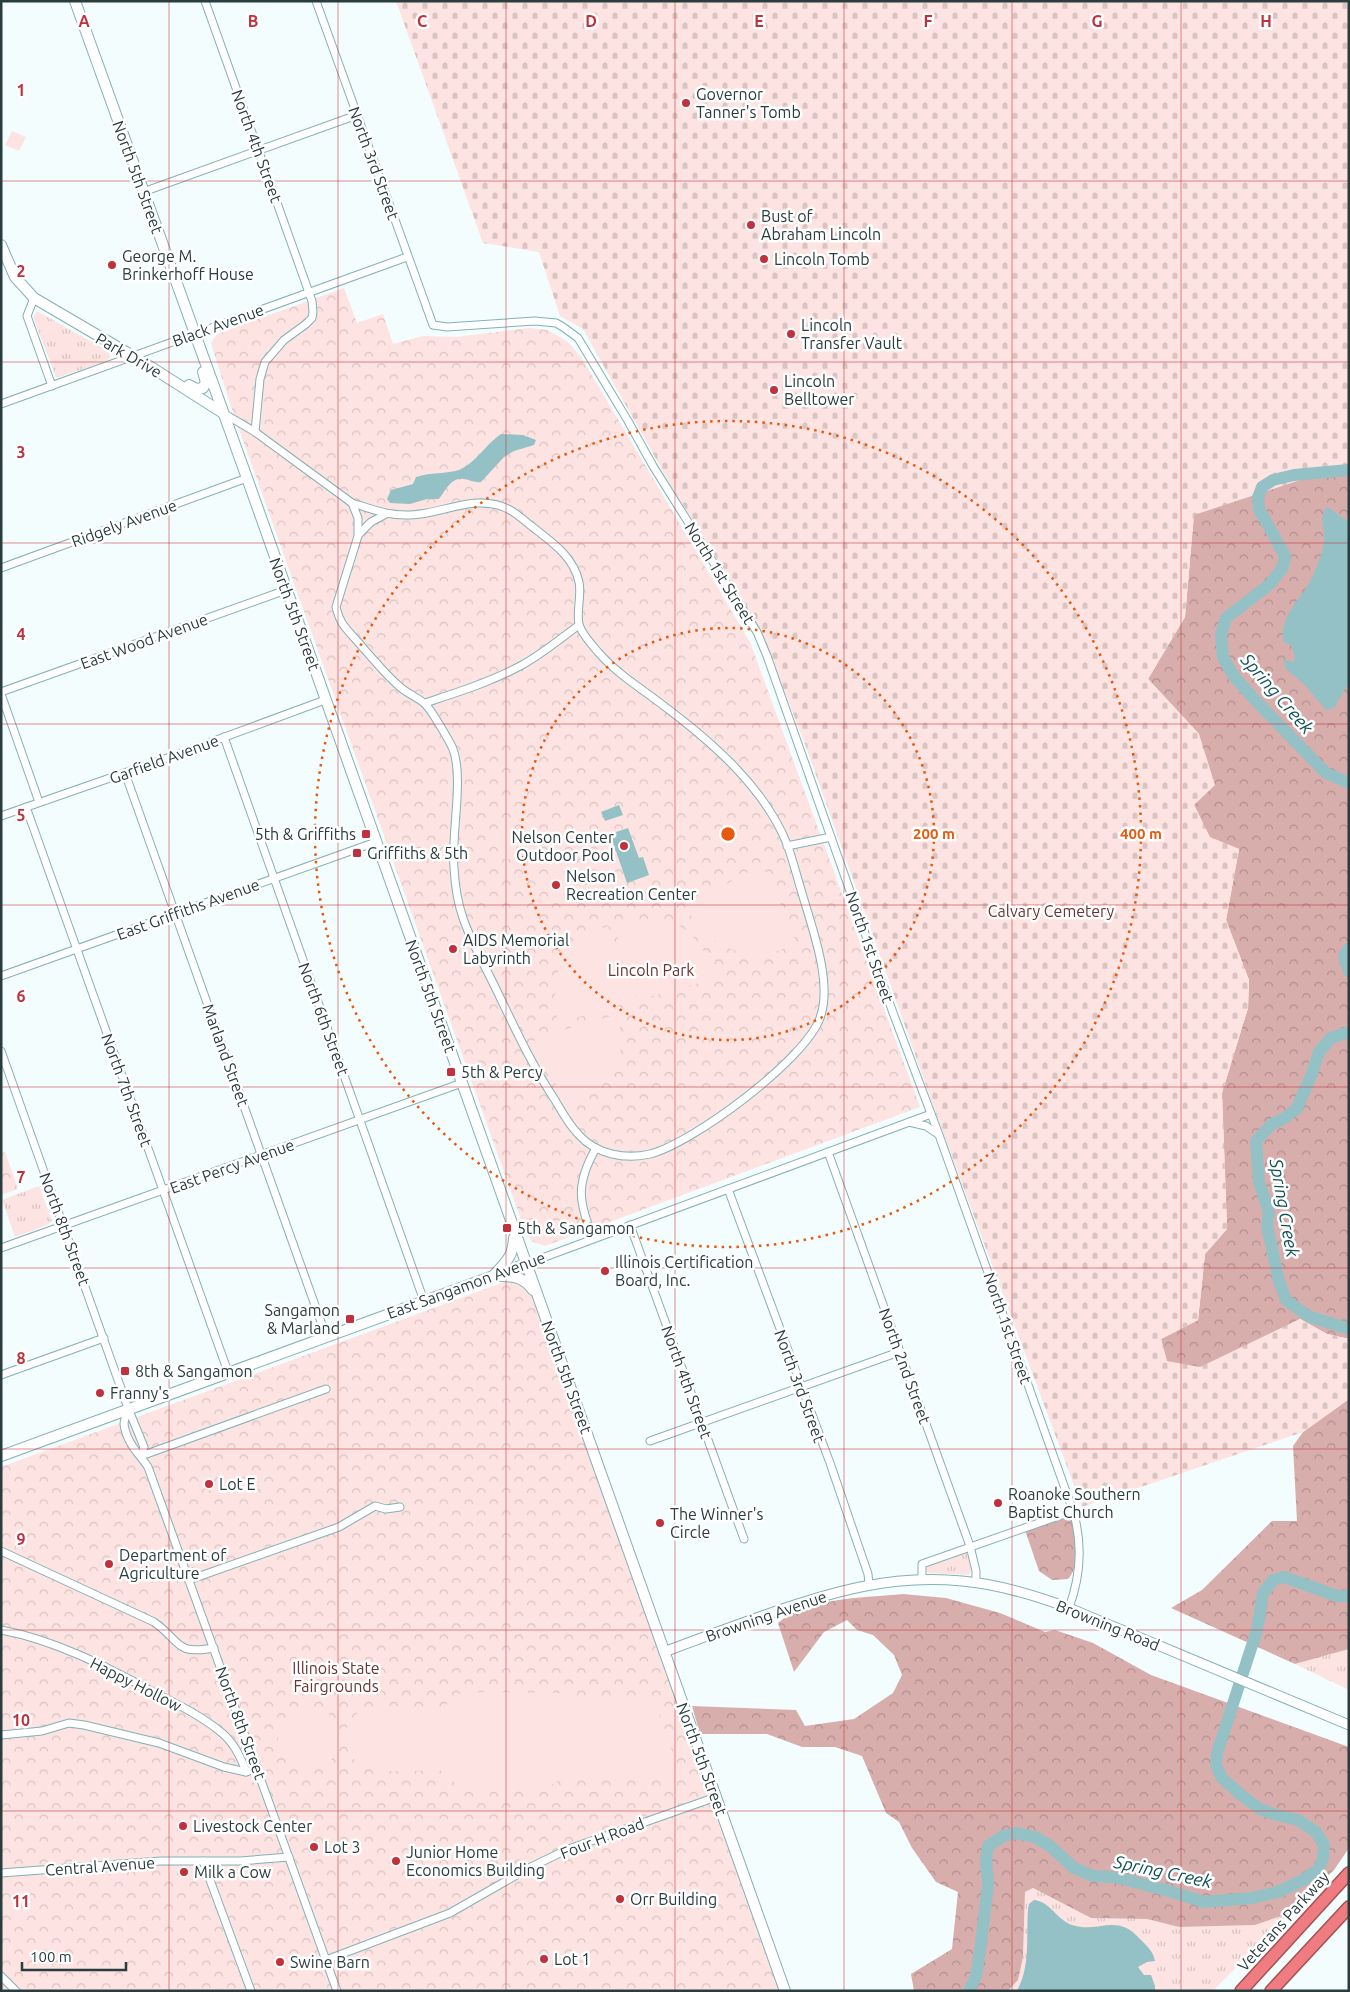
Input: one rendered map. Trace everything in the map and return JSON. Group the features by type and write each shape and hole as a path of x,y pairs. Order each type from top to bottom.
{"highway":[{"name":"Veterans Parkway","path":"1241,1991 1349,1873"},
{"path":"1332,1926 1349,1902"},
{"path":"1271,1991 1349,1907"}],"main road":[{"name":"North 5th Street","path":"75,1 247,478 785,1991"},
{"path":"1,245 15,277 34,298"},
{"name":"Park Drive","path":"34,298 223,413"},
{"path":"165,376 176,377 195,388 202,388 206,382 202,370 205,363"},
{"path":"199,397 230,431"},
{"path":"492,1276 509,1260 514,1250 515,1233"},
{"name":"East Sangamon Avenue","path":"1,1456 526,1264"},
{"path":"492,1276 518,1277 525,1280 537,1294"}],"street":[{"name":"North 4th Street","path":"205,1 309,292 314,312 312,318 276,347 262,370 255,432"},
{"name":"North 3rd Street","path":"316,1 433,325 447,327 534,321 556,323 563,327"},
{"path":"143,192 357,115"},
{"name":"Black Avenue","path":"1,404 407,257"},
{"path":"34,298 27,316 52,386"},
{"name":"North 1st Street","path":"563,327 578,338 653,466 757,632 1073,1511 1080,1551 1078,1580 1069,1608"},
{"path":"223,413 255,432 352,503 386,514 420,514 478,503 489,503 509,509 560,549 569,559 579,582 581,595 579,625 600,654 615,670 670,710 745,778 770,810 788,846 817,948 824,999 820,1020 813,1032 782,1066 710,1124 670,1146 647,1155 637,1156 616,1155 596,1148 581,1137 570,1124 534,1068 464,921 455,888 453,853 458,774 453,749 425,703 401,688 386,673 343,625 337,612 336,607 358,536 358,518 352,503"},
{"name":"Ridgely Avenue","path":"1,568 247,478"},
{"path":"358,536 371,522 386,514"},
{"name":"East Wood Avenue","path":"1,693 286,590"},
{"path":"425,703 486,683 512,670 543,652 579,625"},
{"path":"1,693 40,802"},
{"name":"Garfield Avenue","path":"1,816 126,773 325,700"},
{"name":"North 6th Street","path":"224,737 424,1301"},
{"name":"Marland Street","path":"126,773 326,1336"},
{"name":"North 7th Street","path":"26,807 228,1372"},
{"path":"788,846 832,837"},
{"name":"East Griffiths Avenue","path":"1,976 376,842"},
{"name":"North 8th Street","path":"1,1050 128,1408 144,1447 141,1456"},
{"name":"East Percy Avenue","path":"1,1248 163,1192 462,1083"},
{"name":"East Sangamon Avenue","path":"526,1264 931,1114"},
{"path":"909,1122 926,1126 939,1135"},
{"path":"593,1238 585,1216 581,1196 585,1171 596,1148"},
{"name":"North 2nd Street","path":"828,1152 970,1546 976,1571 976,1582"},
{"name":"North 3rd Street","path":"728,1189 750,1245 800,1387 830,1463 868,1574 869,1584"},
{"name":"North 4th Street","path":"630,1225 744,1538"},
{"path":"1,1375 104,1338"},
{"path":"650,1441 899,1352"},
{"path":"141,1456 326,1390"},
{"name":"North 8th Street","path":"128,1408 124,1424 133,1450 141,1456 148,1467 338,1991"},
{"path":"189,1580 339,1527 374,1506 386,1509 400,1508"},
{"path":"922,1579 922,1564 1073,1511"},
{"path":"1,1551 154,1622 179,1647 195,1651 214,1648"},
{"name":"Browning Road","path":"869,1584 922,1579 976,1582 1024,1592 1069,1608 1349,1724"},
{"name":"Browning Avenue","path":"664,1652 818,1596 869,1584"},
{"name":"Happy Hollow","path":"1,1630 56,1646 108,1668 179,1705 223,1733 233,1745 246,1772"},
{"path":"1,1735 42,1732 69,1723 159,1743 224,1767 246,1772 258,1768"},
{"name":"Four H Road","path":"326,1960 456,1910 527,1869 566,1850 716,1797"},
{"name":"Central Avenue","path":"1,1873 103,1865 240,1861 289,1857"},
{"path":"203,1861 251,1991"},
{"path":"1,1976 16,1991"}],"green space":[{"name":"Calvary Cemetery","path":"396,1 1349,1 1349,464 1194,515 1185,617 1148,679 1199,734 1215,785 1194,805 1210,837 1239,849 1226,920 1249,980 1248,1008 1222,1093 1227,1229 1205,1254 1198,1320 1161,1339 1167,1361 1200,1367 1300,1319 1327,1334 1349,1339 1349,1399 1303,1432 1082,1507 939,1122 805,744 763,637 745,603 670,484 583,329 560,316 539,252 483,243"},
{"path":"12,131 26,137 19,151 5,145"},
{"name":"Lincoln Park","path":"344,288 357,323 383,314 393,344 423,336 456,337 528,328 548,330 568,342 581,357 750,642 920,1107 545,1246 533,1242 526,1234 230,404 211,343 217,334"},
{"path":"37,311 108,351 110,358 104,362 56,377 33,317"},
{"path":"1349,376 1349,1339 1327,1334 1300,1319 1200,1368 1167,1362 1161,1339 1198,1320 1205,1254 1227,1229 1222,1093 1248,1008 1249,980 1226,920 1239,849 1210,838 1194,805 1199,734 1148,679 1185,617 1196,490"},
{"path":"505,827 509,829 518,853 516,857 506,860 503,858 494,834 495,831"},
{"path":"757,867 764,869 797,944 764,953 748,953 733,950 707,935 686,907"},
{"path":"649,920 669,922 686,931 705,952 717,978 642,999 638,996 613,924"},
{"path":"608,926 636,998 634,1001 558,1023 555,990 557,976 562,963 579,942 592,933"},
{"path":"618,1014 620,1049 614,1071 598,1089 569,1107 545,1066 534,1042 536,1038"},
{"path":"5,1152 18,1189 1,1195 1,1153"},
{"path":"39,1186 52,1221 47,1225 15,1237 2,1200"},
{"name":"Illinois State Fairgrounds","path":"516,1280 530,1292 535,1303 780,1991 1,1991 1,1467 507,1281"},
{"path":"1349,1399 1349,1649 1295,1664 1171,1608 1202,1590 1272,1521 1297,1521 1293,1446 1303,1432"},
{"path":"1070,1516 1077,1557 1075,1565 1068,1579 1052,1580 1039,1571 1025,1530"},
{"path":"967,1551 972,1568 969,1575 929,1573 926,1571 927,1566"},
{"path":"903,1594 946,1598 1000,1613 1045,1632 1055,1630 1093,1643 1151,1675 1349,1747 1349,1848 1334,1870 1290,1913 1255,1925 1179,1927 1147,1919 1091,1918 1033,1888 1025,1892 1023,1957 1018,1980 1008,1991 914,1991 911,1974 952,1949 958,1892 936,1882 912,1848 899,1822 886,1813 862,1756 835,1747 802,1747 767,1734 700,1734 692,1706 796,1710 805,1726 854,1719 893,1693 902,1675 894,1655 873,1635 857,1630 847,1620 824,1632 794,1672 778,1623 790,1614 820,1603"},
{"path":"1349,1649 1349,1690 1295,1664"},
{"path":"463,1692 562,1693 569,1697 653,1697 680,1774 569,1774 548,1787 462,1787 458,1786 443,1771 398,1771 367,1767 356,1761 348,1750 347,1727 354,1716 361,1711 371,1707 386,1706 441,1707 447,1705"},
{"path":"309,1707 326,1712 331,1716 335,1721 340,1738 335,1755 331,1760 326,1764 309,1769 292,1764 287,1760 283,1755 278,1738 283,1721 287,1716 292,1712"},
{"path":"1033,1888 1091,1918 1147,1919 1179,1927 1255,1925 1290,1913 1213,1991 1008,1991 1018,1980 1023,1957 1025,1892"}],"water":[{"path":"501,434 523,435 536,440 534,445 514,451 504,457 481,482 459,479 452,482 439,499 427,499 410,504 390,503 387,499 391,490 413,484 416,477 459,470 465,467"},
{"path":"1326,507 1349,521 1349,682 1334,708 1326,710 1305,685 1286,669 1283,659 1294,662 1295,657 1291,645 1283,642 1283,632 1288,615 1308,584 1320,557 1324,538 1322,520"},
{"path":"619,805 623,815 605,821 601,812"},
{"name":"Nelson Center Outdoor Pool","path":"628,828 639,858 643,857 649,875 627,883 610,834"},
{"path":"1034,1900 1050,1907 1062,1919 1072,1925 1091,1927 1115,1925 1131,1931 1147,1946 1154,1957 1155,1961 1147,1962 1138,1967 1144,1975 1151,1975 1155,1991 1017,1991 1026,1961 1028,1909 1029,1904"}],"waterway":[{"name":"Spring Creek","path":"1349,470 1294,475 1273,480 1262,487 1258,498 1259,509 1285,556 1283,567 1270,584 1226,618 1221,635 1223,657 1233,675 1326,773 1349,783"},
{"name":"Spring Creek","path":"1349,948 1344,956 1349,971"},
{"name":"Spring Creek","path":"1349,1032 1331,1038 1319,1052 1297,1108 1285,1118 1272,1124 1256,1141 1259,1182 1269,1212 1267,1226 1279,1281 1286,1300 1308,1316 1349,1329"},
{"name":"Spring Creek","path":"969,1991 976,1976 980,1951 988,1885 986,1861 988,1846 1003,1836 1017,1833 1035,1837 1050,1846 1074,1868 1093,1876 1131,1881 1204,1902 1252,1898 1278,1892 1303,1880 1319,1869 1323,1858 1324,1845 1316,1832 1298,1820 1260,1809 1241,1795 1222,1778 1216,1765 1217,1753 1257,1630 1263,1593 1273,1580 1284,1577 1337,1596 1349,1596"}],"place":[{"name":"Governor Tanner's Tomb","path":"686,103"},
{"name":"Bust of Abraham Lincoln","path":"751,225"},
{"name":"Lincoln Tomb","path":"764,259"},
{"name":"George M. Brinkerhoff House","path":"112,265"},
{"name":"Lincoln Transfer Vault","path":"791,334"},
{"name":"Lincoln Belltower","path":"774,390"},
{"name":"5th & Griffiths","path":"366,834"},
{"name":"Nelson Center Outdoor Pool","path":"624,846"},
{"name":"Griffiths & 5th","path":"357,853"},
{"name":"Nelson Recreation Center","path":"556,885"},
{"name":"AIDS Memorial Labyrinth","path":"453,949"},
{"name":"5th & Percy","path":"451,1072"},
{"name":"5th & Sangamon","path":"507,1228"},
{"name":"Illinois Certification Board, Inc.","path":"605,1271"},
{"name":"Sangamon & Marland","path":"350,1319"},
{"name":"8th & Sangamon","path":"125,1371"},
{"name":"Franny's","path":"100,1393"},
{"name":"Lot E","path":"209,1484"},
{"name":"Roanoke Southern Baptist Church","path":"998,1503"},
{"name":"The Winner's Circle","path":"660,1523"},
{"name":"Department of Agriculture","path":"109,1564"},
{"name":"Livestock Center","path":"183,1826"},
{"name":"Lot 3","path":"314,1847"},
{"name":"Junior Home Economics Building","path":"396,1861"},
{"name":"Milk a Cow","path":"184,1872"},
{"name":"Orr Building","path":"620,1899"},
{"name":"Lot 1","path":"544,1959"},
{"name":"Swine Barn","path":"280,1962"}]}
